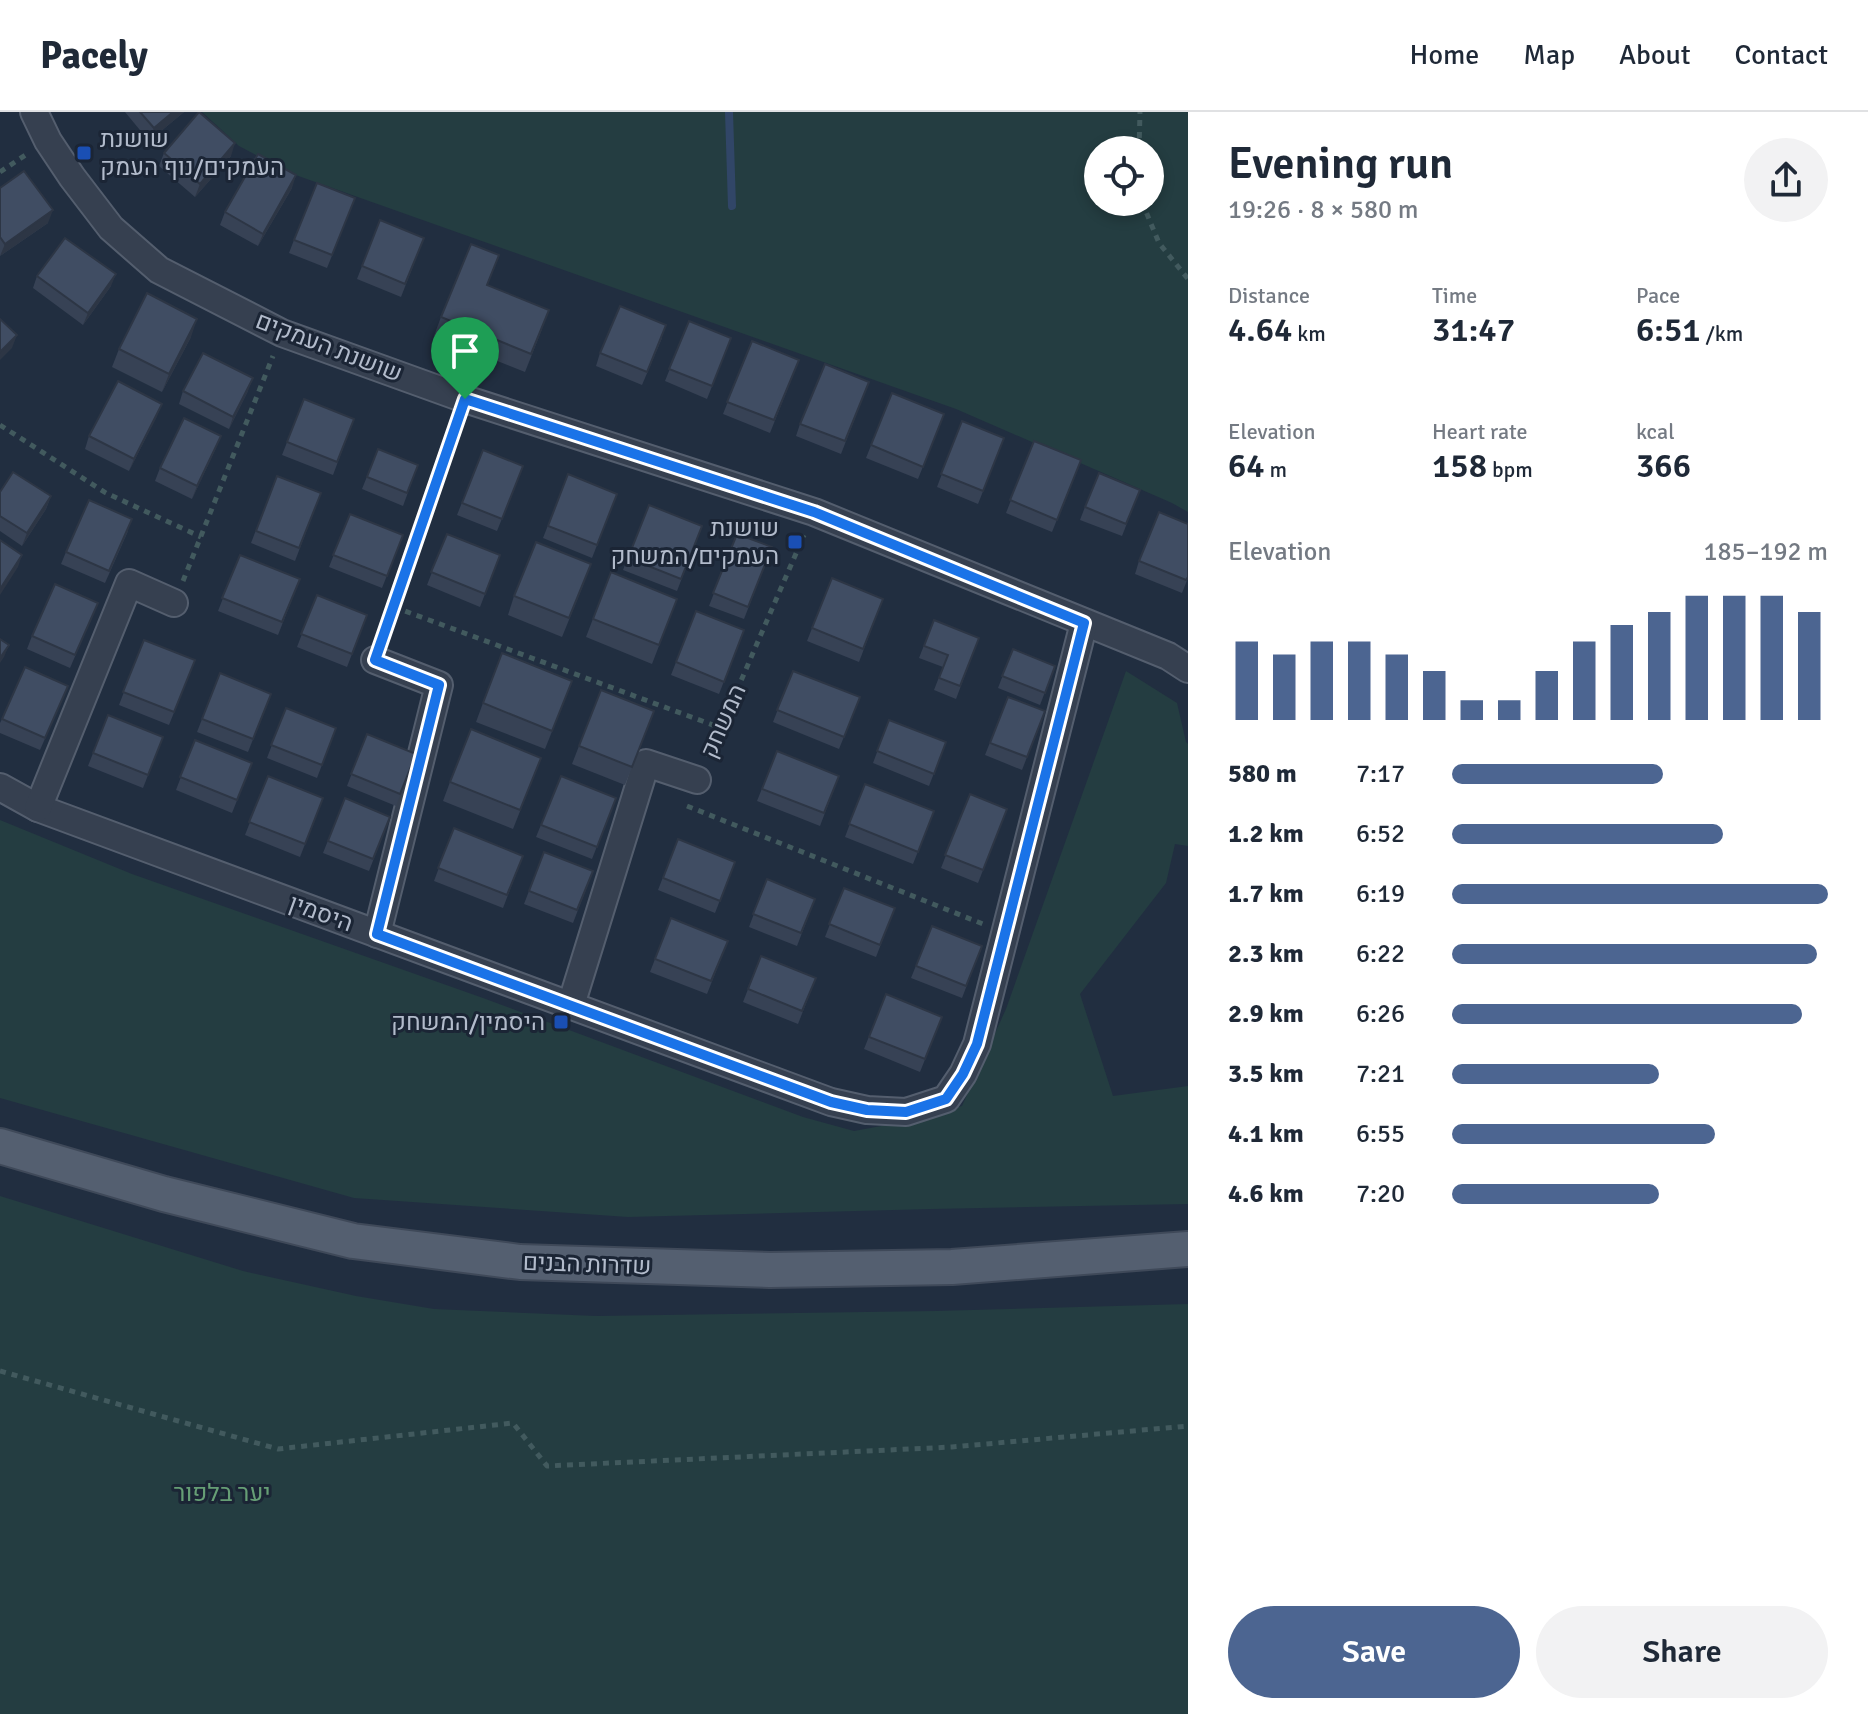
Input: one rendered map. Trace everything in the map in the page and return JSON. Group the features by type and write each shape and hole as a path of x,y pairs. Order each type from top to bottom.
{"main road":[{"name":"שדרות הבנים","path":"0,1146 164,1194 353,1241 520,1262 770,1270 952,1267 1188,1249"}],"street":[{"name":"שושנת העמקים","path":"34,112 48,141 111,228 159,270 282,333 465,399 814,512 1168,656 1188,669"},
{"path":"38,808 129,583 174,603"},
{"name":"היסמין","path":"0,787 38,808 831,1102 867,1110 906,1112 946,1099 963,1074 977,1044 1084,623"},
{"path":"375,660 439,685 377,934"},
{"name":"המשחק","path":"571,1005 646,763 697,780"}],"path":[{"path":"1139,136 1140,112"},
{"path":"1148,216 1159,243 1188,279"},
{"path":"174,603 282,333"},
{"path":"375,660 465,399"},
{"path":"0,425 106,493 201,537"},
{"name":"המשחק","path":"697,780 814,512"},
{"path":"394,607 721,728"},
{"path":"697,780 687,806 1005,933"},
{"path":"0,1371 278,1449 513,1423 547,1466 952,1447 1188,1426"}],"green space":[{"path":"202,112 1188,112 1188,512 956,409 290,173 239,146"},
{"path":"1126,671 1177,703 1188,744 1188,846 1175,844 1166,883 1080,994 1113,1096 1188,1086 1188,1204 628,1217 354,1198 0,1098 0,820 132,874 483,998 803,1117 854,1131 962,1106 1006,1009"},
{"name":"יער בלפור","path":"0,1196 243,1271 356,1296 434,1309 596,1316 1188,1304 1188,1714 0,1714"}],"building":[{"path":"140,112 173,112 154,128"},
{"path":"199,112 235,143 200,184 164,153"},
{"path":"258,154 296,175 263,234 225,212"},
{"path":"24,171 53,210 5,244 0,237 0,188"},
{"path":"317,183 355,198 332,255 294,240"},
{"path":"380,220 424,238 405,284 362,266"},
{"path":"65,238 116,274 88,313 37,276"},
{"path":"471,244 499,255 487,285 549,310 531,354 441,317"},
{"path":"147,293 197,319 169,374 119,349"},
{"path":"620,306 666,325 647,372 600,353"},
{"path":"0,319 17,335 0,352"},
{"path":"689,321 731,338 712,386 669,369"},
{"path":"752,341 799,360 774,420 727,402"},
{"path":"203,353 253,378 233,417 183,391"},
{"path":"825,364 869,382 845,441 800,424"},
{"path":"118,381 162,404 134,459 89,436"},
{"path":"892,393 944,414 923,467 871,445"},
{"path":"304,399 354,419 337,462 287,442"},
{"path":"184,418 221,436 197,486 160,468"},
{"path":"962,421 1004,438 983,491 941,474"},
{"path":"1034,441 1081,460 1057,520 1010,500"},
{"path":"378,449 418,465 407,493 367,477"},
{"path":"483,450 523,466 502,519 462,503"},
{"path":"13,472 51,496 27,533 0,516 0,492"},
{"path":"1099,473 1140,490 1126,524 1085,507"},
{"path":"568,474 617,494 597,545 548,526"},
{"path":"277,476 321,493 299,548 256,531"},
{"path":"89,500 132,519 109,571 66,552"},
{"path":"649,505 702,526 681,579 628,558"},
{"path":"1159,512 1188,524 1186,580 1139,561"},
{"path":"350,514 403,535 387,576 333,555"},
{"path":"447,534 500,555 485,594 431,572"},
{"path":"737,534 772,547 748,607 713,593"},
{"path":"0,540 22,555 0,589"},
{"path":"536,542 591,564 569,618 514,596"},
{"path":"240,555 300,579 282,622 222,598"},
{"path":"611,572 677,599 659,645 593,619"},
{"path":"832,578 883,599 863,649 812,628"},
{"path":"55,584 98,603 75,655 32,636"},
{"path":"317,595 367,615 352,654 301,634"},
{"path":"696,611 744,630 724,682 676,662"},
{"path":"934,620 979,638 960,686 939,678 948,655 924,646"},
{"path":"0,639 9,645 0,658"},
{"path":"144,640 195,660 174,712 123,692"},
{"path":"1013,649 1055,666 1045,693 1002,676"},
{"path":"502,653 572,681 552,731 483,703"},
{"path":"25,667 68,686 45,738 2,719"},
{"path":"793,671 860,697 844,737 777,710"},
{"path":"220,673 271,694 253,739 202,719"},
{"path":"601,690 654,711 632,767 579,746"},
{"path":"1008,697 1045,711 1027,757 990,743"},
{"path":"286,708 336,728 322,765 271,745"},
{"path":"108,715 163,737 148,775 93,753"},
{"path":"889,720 946,742 934,774 877,751"},
{"path":"471,729 541,758 520,810 450,782"},
{"path":"367,734 416,754 400,794 351,774"},
{"path":"195,740 252,763 237,800 180,777"},
{"path":"777,751 839,776 824,813 762,789"},
{"path":"268,776 323,798 305,844 249,822"},
{"path":"561,776 616,798 597,847 541,825"},
{"path":"865,784 934,811 918,852 849,824"},
{"path":"970,794 1007,809 983,870 945,855"},
{"path":"345,798 390,817 373,859 328,841"},
{"path":"454,828 523,856 507,895 438,868"},
{"path":"678,839 735,862 720,901 663,878"},
{"path":"544,852 593,871 577,910 529,891"},
{"path":"767,879 815,899 801,933 753,914"},
{"path":"844,888 895,908 880,945 829,924"},
{"path":"671,918 728,941 711,981 655,959"},
{"path":"932,926 982,946 966,986 916,966"},
{"path":"761,956 816,978 802,1011 748,989"},
{"path":"886,994 942,1017 925,1059 869,1037"}],"waterway":[{"path":"729,112 732,206"}],"place":[{"name":"שושנת העמקים/נוף העמק","path":"84,153"},
{"name":"שושנת העמקים/המשחק","path":"795,542"},
{"name":"היסמין/המשחק","path":"561,1022"}],"route":[{"path":"465,399 814,512 1084,623 977,1044 963,1074 946,1099 906,1112 867,1110 831,1102 377,934 439,685 375,660 465,399"}]}
